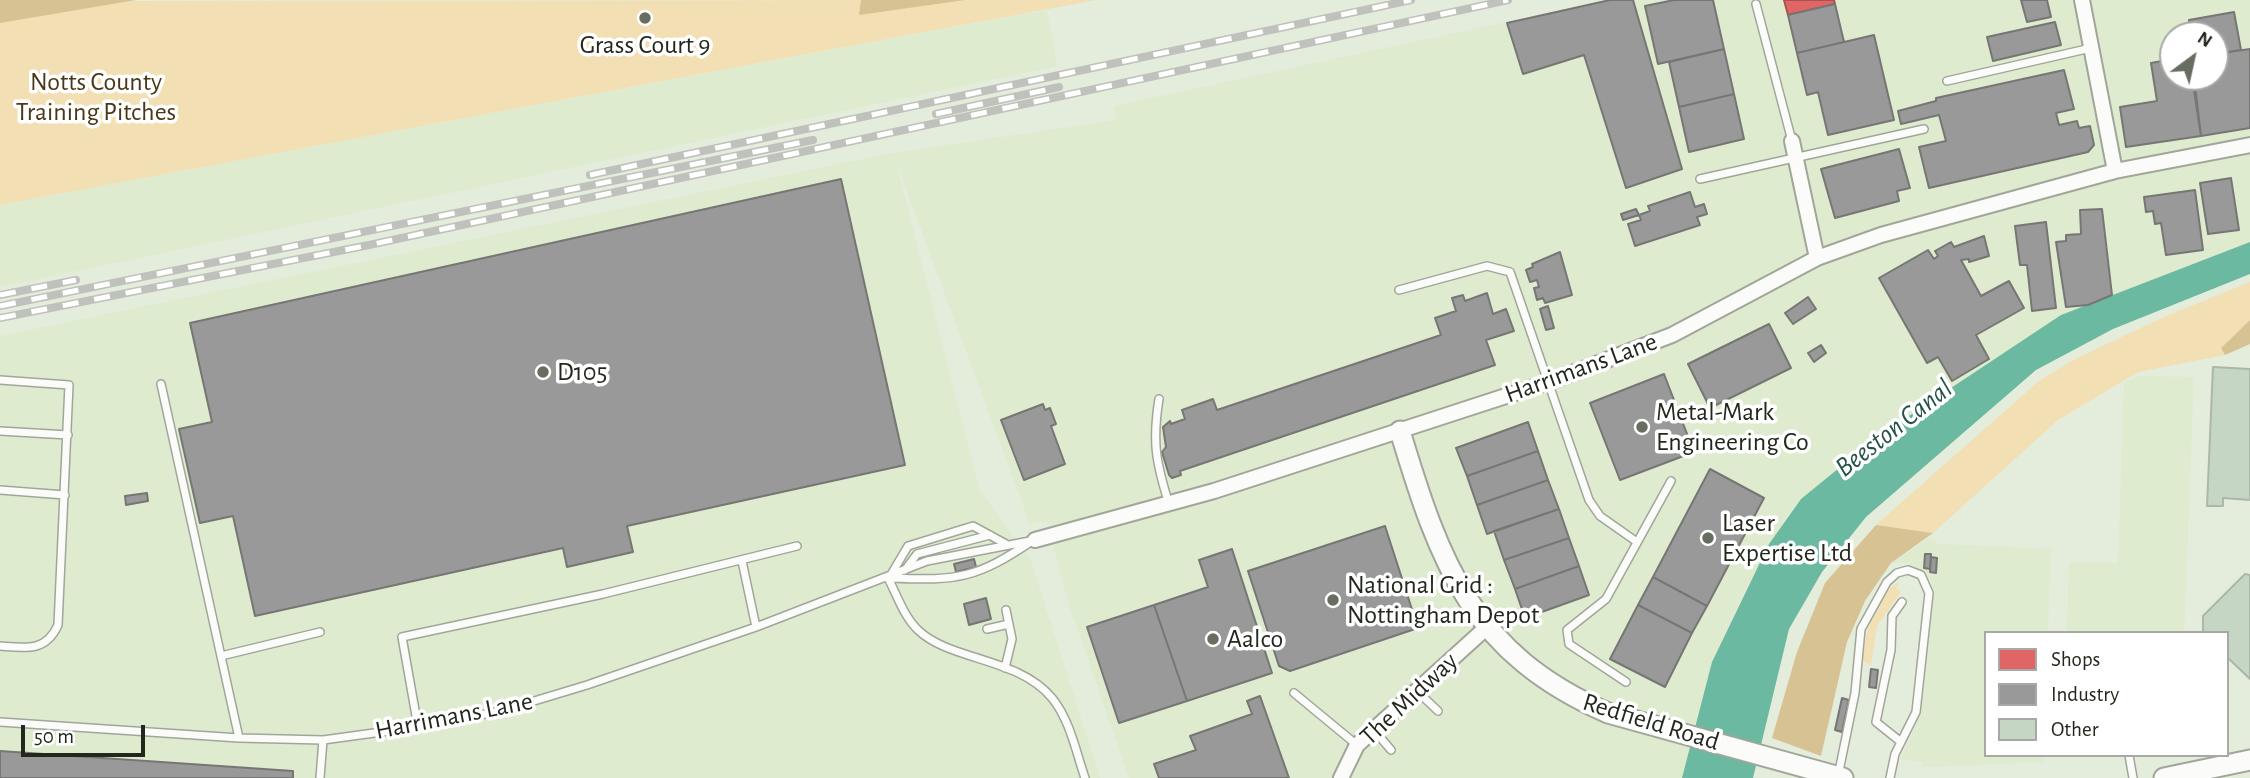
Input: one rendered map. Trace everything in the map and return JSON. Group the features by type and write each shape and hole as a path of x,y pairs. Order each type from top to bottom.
{"street":[{"path":"2082,0 2115,172"},
{"path":"1792,141 1817,258"},
{"name":"Harrimans Lane","path":"1035,540 1169,503 1549,382 1672,335 1817,258 1947,215 2115,172 2250,145"},
{"name":"Redfield Road","path":"1400,431 1422,504 1445,563 1487,627 1509,649 1570,697 1650,727 1841,777"},
{"name":"The Midway","path":"1341,778 1357,745 1487,627"},
{"path":"2164,778 2250,760"}],"lane":[{"path":"1756,4 1792,141"},
{"path":"1947,81 2092,48"},
{"path":"1700,178 1924,129"},
{"path":"1399,290 1487,266 1510,272 1589,500 1600,516 1637,542"},
{"path":"0,380 69,385 58,625 52,638 43,645 0,646"},
{"path":"161,384 239,738"},
{"path":"1159,399 1153,433 1155,460 1169,503"},
{"path":"0,431 68,435"},
{"path":"1626,682 1569,644 1567,629 1606,599 1671,481"},
{"path":"0,490 65,495"},
{"path":"1007,544 973,526 908,547 888,578 911,621 924,636 1036,683 1052,698 1065,719 1085,778"},
{"path":"905,571 917,554 990,535"},
{"name":"Harrimans Lane","path":"0,722 239,738 323,740 418,727 501,711 756,627 927,561 1035,540"},
{"name":"Harrimans Lane","path":"888,578 944,580 961,577 995,567 1035,540"},
{"path":"418,727 402,637 742,561 797,546"},
{"path":"742,561 756,627"},
{"path":"1841,777 1855,693 1861,629 1887,582 1897,573 1908,570 1921,575 1929,593 1916,712 1901,742 1889,778"},
{"path":"1901,742 1876,722 1891,650 1892,616 1902,602"},
{"path":"1005,668 1012,639 1006,610"},
{"path":"987,629 1009,624"},
{"path":"221,656 320,632"},
{"path":"1417,691 1438,711"},
{"path":"1294,693 1357,745"},
{"path":"1374,730 1391,750"},
{"path":"320,778 323,740"},
{"path":"2129,757 2133,778"}],"shaded area":[{"path":"0,0 136,0 0,23"},
{"path":"861,0 965,0 859,15"},
{"path":"1610,0 2250,0 2250,242 2061,315 1877,437 1801,499 1786,517 1746,589 1712,662 1684,778 1129,778 1069,605 1047,521 1030,524 896,162 979,489 1031,561 1100,778 0,778 0,336 893,153 1117,120 1114,106"},
{"path":"1047,10 1057,66 0,287 0,205"},
{"path":"2250,320 2250,344 2225,355 2221,348"},
{"path":"2139,376 2194,377 2184,631 2067,631 2069,562 2118,563 2124,383"},
{"path":"1876,525 1933,533 1891,563 1865,601 1847,642 1821,756 1772,738 1797,652 1825,583"},
{"path":"1930,538 1939,544 2051,549 2048,631 1984,631 1984,757 2043,757 2043,762 1922,767 1922,762 1901,759 1920,716 1933,591 1932,582 1924,570 1908,563 1891,563"}],"green space":[{"name":"Notts County Training Pitches","path":"0,0 135,1 1096,0 0,205"},
{"path":"2250,282 2250,320 2221,348 2225,355 2138,372 2058,420 1933,533 1876,525 2040,380 2077,358 2164,317"},
{"path":"1900,582 1896,588 1901,592 1877,626 1871,665 1863,661 1872,616 1883,595"}],"water":[{"name":"Beeston Canal","path":"2250,242 2250,274 2113,329 2036,370 1866,517 1822,572 1789,629 1753,778 1682,778 1712,662 1769,544 1801,499 1877,437 2061,315"}],"building: Shops":[{"path":"1784,0 1834,0 1835,4 1788,15"}],"building: Industry":[{"path":"1610,0 1633,0 1682,169 1626,188 1584,55 1523,74 1507,23"},
{"path":"1674,0 1713,0 1724,49 1658,64 1645,6"},
{"path":"2021,0 2047,0 2051,17 2027,22"},
{"path":"1835,4 1844,42 1797,53 1788,15"},
{"path":"2234,12 2241,50 2229,52 2229,21 2189,20"},
{"path":"2055,22 2061,45 1993,61 1987,37"},
{"path":"1874,35 1894,120 1828,135 1818,92 1807,95 1797,53"},
{"path":"1724,49 1734,94 1679,107 1669,62"},
{"path":"2250,49 2250,128 2201,136 2196,91 2229,91 2229,52"},
{"path":"2159,62 2159,91 2194,91 2201,136 2126,147 2120,107 2157,101 2151,63"},
{"path":"2064,70 2074,109 2056,113 2059,125 2077,121 2079,128 2090,126 2094,145 2088,152 1929,188 1919,147 1946,141 1939,115 1901,124 1898,111 1936,101 1936,98"},
{"path":"1734,94 1744,139 1689,152 1679,107"},
{"path":"1899,149 1910,188 1897,191 1899,201 1835,218 1821,169"},
{"path":"2231,178 2239,230 2208,234 2200,183"},
{"name":"D105","path":"841,179 905,465 627,526 633,552 567,567 563,548 255,616 233,516 200,523 179,429 212,422 190,323"},
{"path":"2195,190 2203,250 2166,255 2161,223 2155,224 2153,211 2146,212 2144,197"},
{"path":"1690,192 1695,207 1704,204 1707,214 1697,217 1700,225 1635,246 1628,224 1641,220 1639,215 1650,211 1648,206"},
{"path":"1636,209 1639,215 1623,220 1621,214"},
{"path":"2102,209 2112,295 2088,305 2066,307 2056,242 2066,241 2066,235 2081,234 2080,210"},
{"path":"2046,222 2056,308 2032,311 2027,265 2020,265 2015,226"},
{"path":"1984,236 1989,256 1969,262 1969,259 1961,260 1981,296 2009,281 2024,308 1976,335 1989,359 1952,381 1938,357 1927,363 1879,278 1928,250 1934,259 1938,256 1935,251 1951,242 1954,247"},
{"path":"1560,252 1572,295 1545,303 1543,298 1537,300 1534,288 1539,287 1537,280 1530,282 1526,270 1533,267 1532,264"},
{"path":"1487,293 1493,314 1506,309 1514,331 1486,340 1495,365 1180,471 1181,475 1172,478 1169,475 1162,452 1166,447 1163,427 1170,421 1171,424 1185,419 1182,410 1213,399 1217,410 1441,335 1435,318 1456,311 1452,298 1463,295 1465,301"},
{"path":"1808,297 1816,309 1793,324 1785,313"},
{"path":"1548,306 1554,328 1546,330 1540,309"},
{"path":"1769,324 1791,368 1710,408 1688,364"},
{"path":"1821,345 1826,353 1814,362 1808,353"},
{"name":"Metal-Mark Engineering Co","path":"1664,374 1694,452 1620,480 1590,403"},
{"path":"1043,404 1045,410 1050,408 1056,424 1051,426 1065,464 1024,480 1001,420"},
{"path":"1528,422 1538,451 1467,476 1456,448"},
{"path":"1538,451 1548,480 1477,505 1467,476"},
{"name":"Laser Expertise Ltd","path":"1710,469 1764,498 1707,606 1653,577"},
{"path":"1548,480 1559,509 1487,534 1477,505"},
{"path":"147,493 148,501 126,505 125,496"},
{"path":"1559,509 1569,538 1504,560 1494,531"},
{"name":"National Grid : Nottingham Depot","path":"1385,526 1418,628 1290,671 1279,666 1248,571"},
{"path":"1569,538 1579,566 1515,589 1504,560"},
{"name":"Aalco","path":"1232,549 1272,673 1187,701 1154,605 1208,587 1199,560"},
{"path":"1925,554 1931,554 1930,569 1924,568"},
{"path":"1931,557 1937,558 1936,573 1930,572"},
{"path":"974,559 976,567 956,572 954,564"},
{"path":"1579,566 1589,595 1525,618 1515,589"},
{"path":"1653,577 1707,606 1692,633 1638,605"},
{"path":"986,598 991,619 969,625 964,604"},
{"path":"1154,605 1187,701 1119,723 1087,627"},
{"path":"1638,605 1692,633 1665,687 1610,659"},
{"path":"1871,669 1878,670 1876,688 1869,687"},
{"path":"1260,696 1289,778 1159,778 1154,764 1196,750 1190,736 1252,714 1247,701"},
{"path":"1842,698 1849,700 1842,732 1835,730"},
{"path":"0,751 293,771 293,778 0,778"}],"building: Other":[{"path":"2213,367 2250,369 2250,500 2223,498 2223,506 2207,506"},
{"path":"2245,574 2250,575 2250,679 2229,659 2229,631 2203,631 2203,616"}],"railway":[{"path":"590,175 1411,0"},
{"path":"0,318 369,245 1508,0"},
{"path":"936,114 1059,87"},
{"path":"0,306 813,140"},
{"path":"0,295 76,280"}],"place":[{"name":"Grass Court 9","path":"645,18"},
{"name":"D105","path":"543,372"},
{"name":"Metal-Mark Engineering Co","path":"1642,427"},
{"name":"Laser Expertise Ltd","path":"1708,538"},
{"name":"National Grid : Nottingham Depot","path":"1333,600"},
{"name":"Aalco","path":"1213,639"}]}
